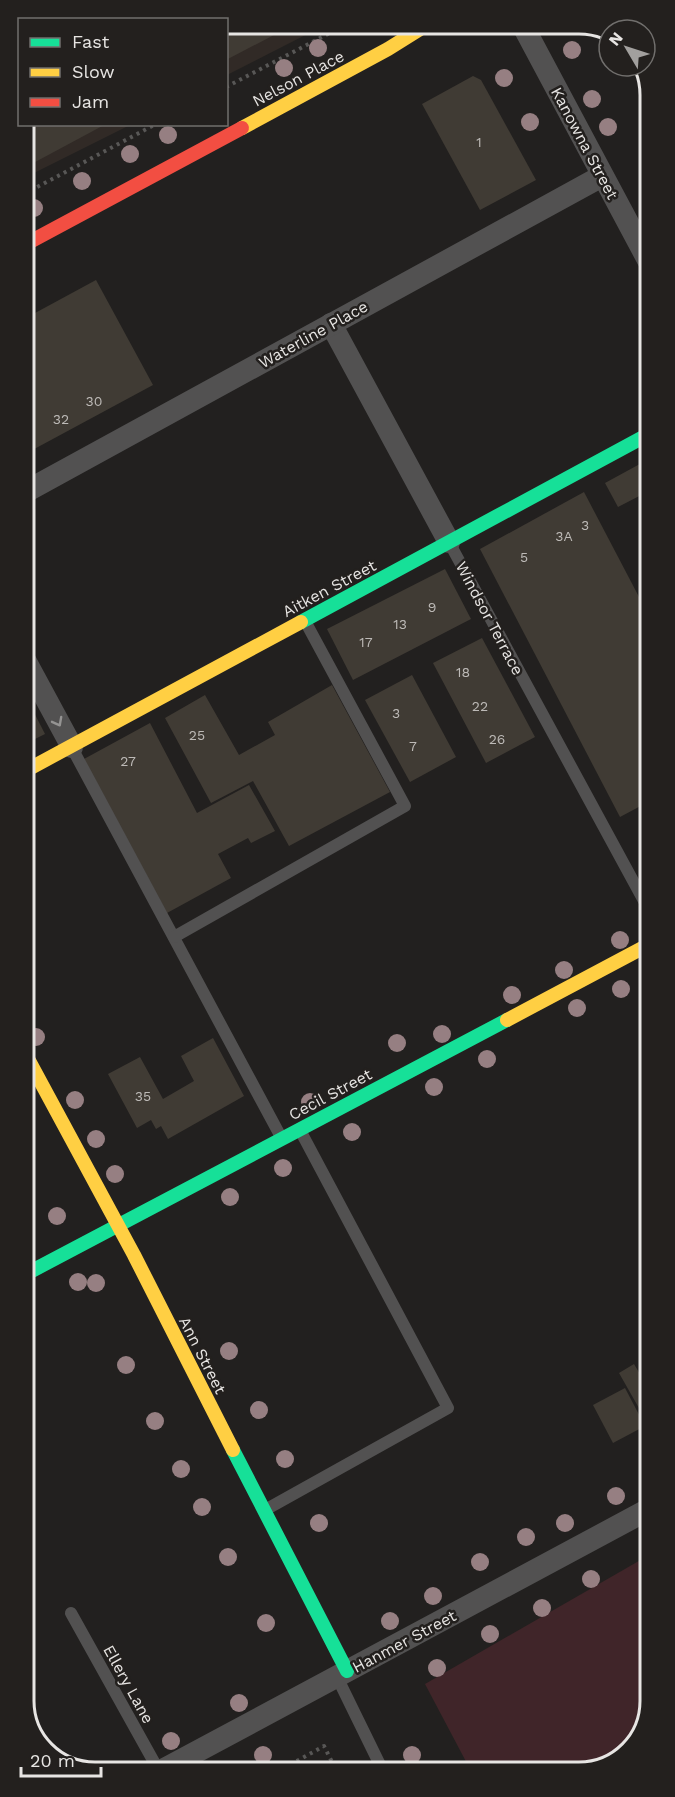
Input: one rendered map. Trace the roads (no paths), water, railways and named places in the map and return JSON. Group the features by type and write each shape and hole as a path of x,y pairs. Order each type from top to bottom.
{"street":[{"name":"Nelson Place","path":"35,239 411,35"},
{"name":"Kanowna Street","path":"528,35 640,246"},
{"name":"Waterline Place","path":"35,487 602,176"},
{"name":"Windsor Terrace","path":"331,324 449,542"},
{"name":"Aitken Street","path":"35,766 640,439"},
{"path":"35,678 72,747"},
{"name":"Cecil Street","path":"34,1270 640,949"},
{"name":"Ann Street","path":"34,1071 118,1225 264,1510 342,1674"},
{"name":"Hanmer Street","path":"177,1762 640,1514"}],"lane":[{"name":"Windsor Terrace","path":"449,542 640,894"},
{"path":"174,937 405,806 305,620"},
{"path":"72,747 281,1138"},
{"path":"264,1510 448,1408 299,1128"},
{"name":"Ellery Lane","path":"71,1613 153,1762"},
{"path":"342,1674 379,1762"}]}
